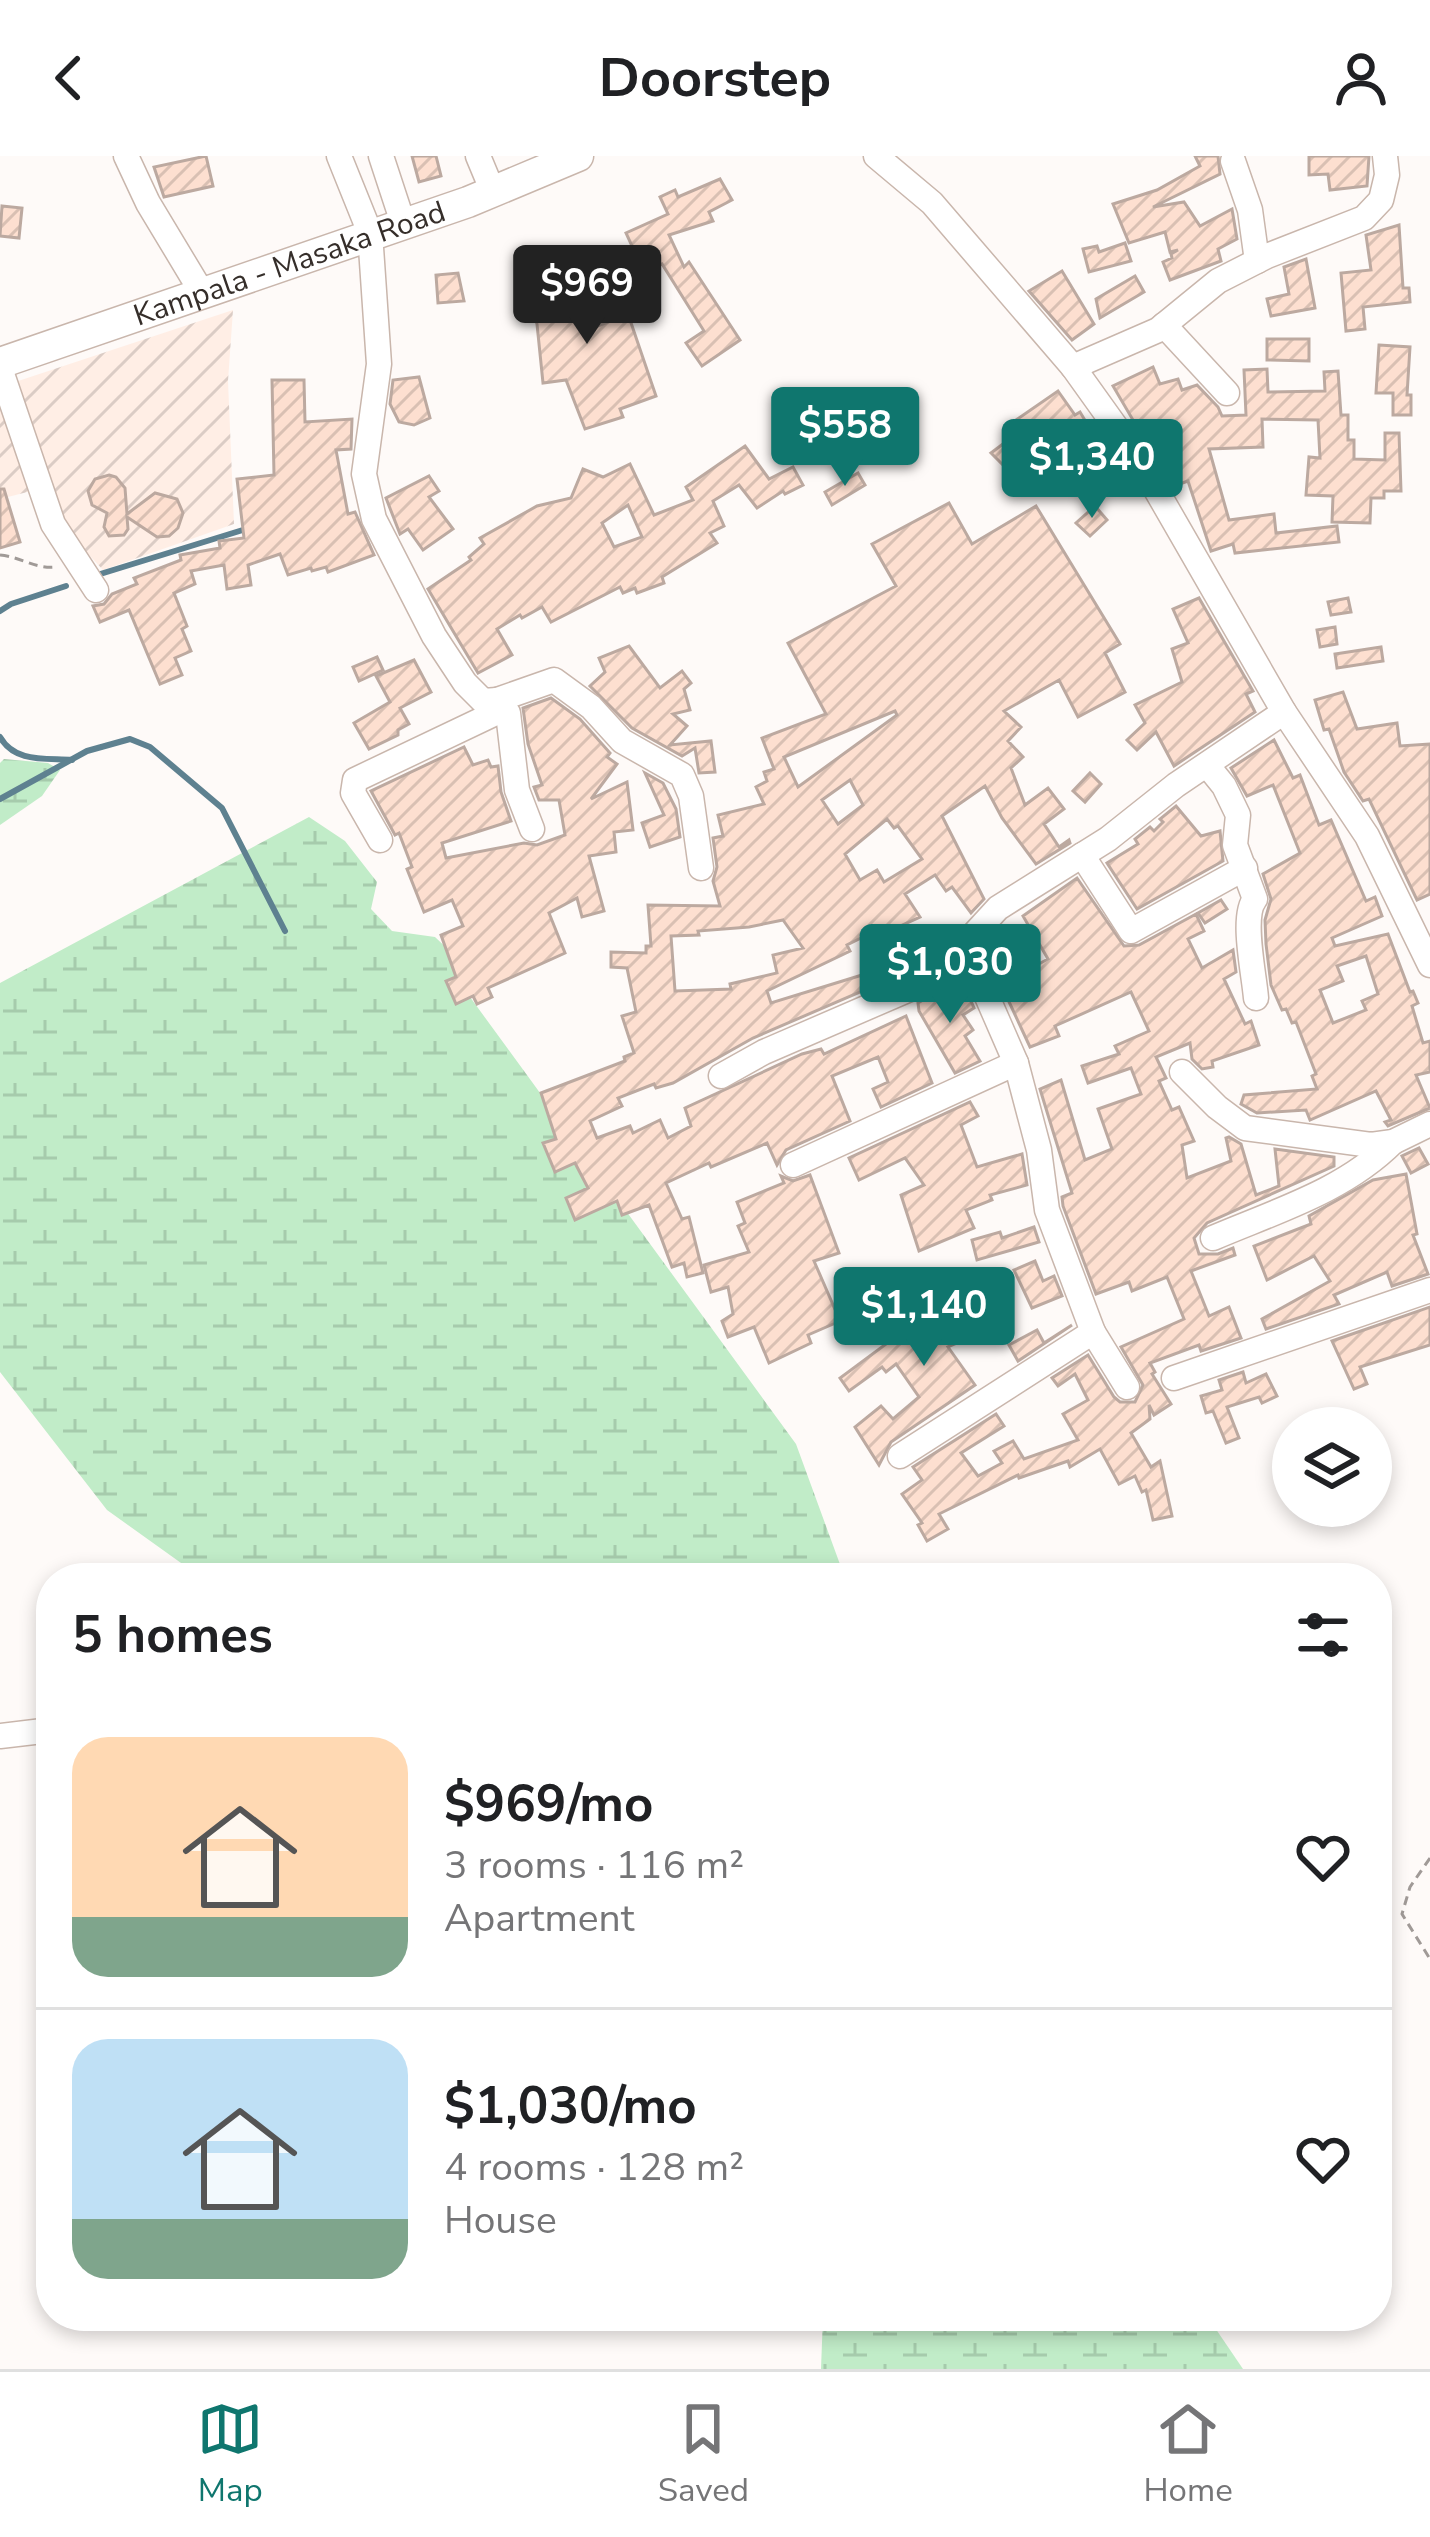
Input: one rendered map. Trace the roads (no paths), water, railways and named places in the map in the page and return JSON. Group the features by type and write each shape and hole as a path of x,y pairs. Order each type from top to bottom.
{"main road":[{"name":"Kampala - Masaka Road","path":"0,365 493,192 578,156"}],"street":[{"path":"127,156 148,203 201,291"},
{"path":"339,156 370,233 379,364 364,474 374,519 413,598 465,683 483,700 501,704 508,713 517,790 532,829"},
{"path":"381,156 403,223"},
{"path":"478,156 493,192"},
{"path":"876,156 932,203 1073,368 1136,455 1284,712 1366,836 1430,965"},
{"path":"1073,368 1164,325 1218,280 1364,218 1381,200 1387,175 1385,156"},
{"path":"1233,161 1250,210 1257,261"},
{"path":"1164,325 1226,393"},
{"path":"0,365 53,524 94,588"},
{"path":"380,840 353,793 355,780 554,680 591,707 622,741 682,775 691,796 701,868"},
{"path":"721,1076 764,1052 919,985 942,969 998,908 1082,855 1284,712"},
{"path":"1207,765 1238,815 1234,845 1255,898 1247,908 1246,922 1256,998"},
{"path":"1082,855 1131,931 1245,868"},
{"path":"965,946 1016,1063 1039,1150 1047,1210 1093,1332 1127,1387"},
{"path":"793,1165 1016,1063"},
{"path":"1182,1072 1245,1128 1371,1145 1393,1142 1430,1124"},
{"path":"1213,1238 1342,1183 1369,1166 1393,1142"},
{"path":"1174,1378 1430,1290"},
{"path":"900,1456 1093,1332"},
{"path":"0,1736 36,1732"}],"waterway":[{"path":"97,575 246,529"},
{"path":"0,611 66,586"},
{"path":"0,737 22,755 72,760"},
{"path":"0,799 87,751 130,739 150,747 222,808 285,931"}]}
